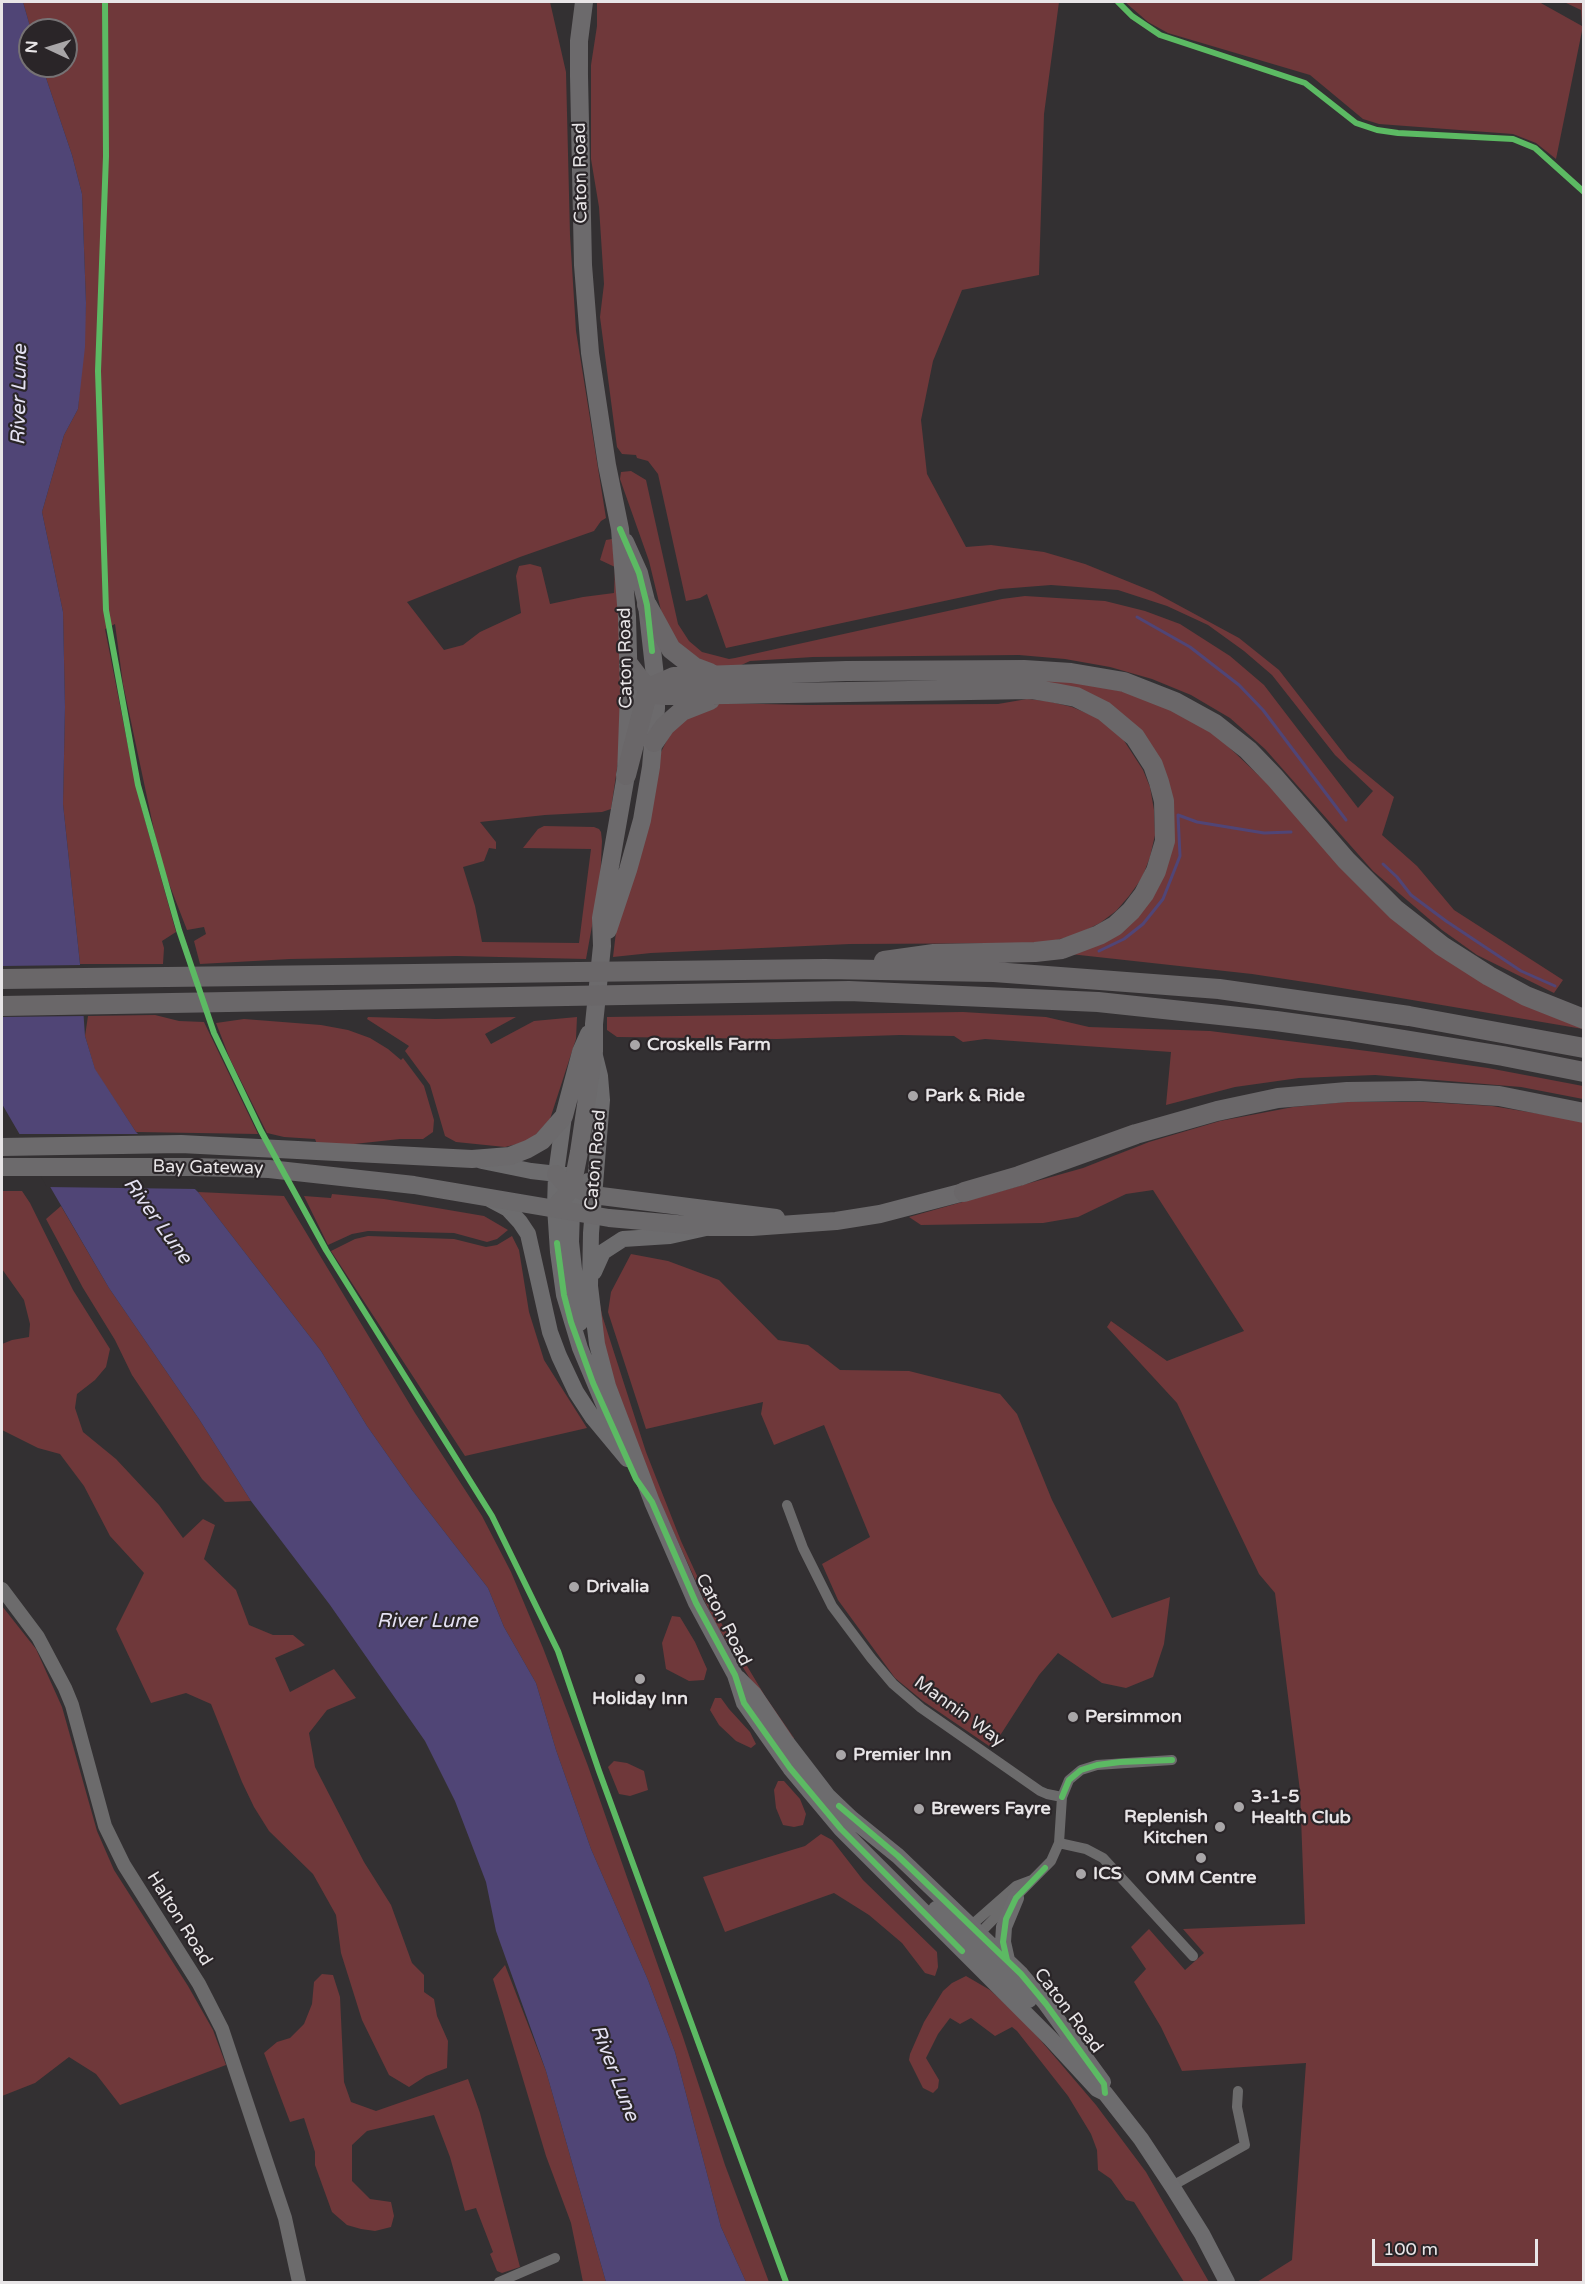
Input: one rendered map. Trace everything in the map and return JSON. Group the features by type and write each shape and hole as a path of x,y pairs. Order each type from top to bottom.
{"highway":[{"name":"Caton Road","path":"582,1186 602,946 601,918 626,775 629,665 620,530 600,416 587,320 582,254 579,41 584,2"},
{"name":"Caton Road","path":"602,946 642,820 654,742 654,689 647,605 639,573 620,530"},
{"path":"647,605 671,649 693,667 715,675"},
{"path":"629,665 642,682 654,689 724,696 1031,689 1076,697 1104,711 1120,723 1142,748 1153,765 1159,782 1166,822 1165,841 1156,871 1144,894 1115,926 1100,935 1062,950 934,954 825,969"},
{"path":"626,775 644,701 654,689 674,677 1024,670 1071,673 1113,680 1175,702 1215,724 1248,750 1346,860 1396,910 1442,946 1526,996 1584,1019"},
{"path":"654,742 665,726 682,711 724,696"},
{"path":"2,979 825,969 994,972 1219,989 1409,1016 1584,1048"},
{"path":"2,1006 849,992 1098,1002 1349,1031 1503,1056 1584,1072"},
{"name":"Caton Road","path":"472,1159 510,1156 542,1141 564,1116 581,1052 594,1024"},
{"path":"556,1174 565,1184 811,1224 879,1214 964,1192 1019,1176 1136,1134 1217,1111 1278,1098 1347,1092 1420,1090 1499,1096 1584,1113"},
{"name":"Bay Gateway","path":"2,1147 181,1144 472,1159"},
{"name":"Bay Gateway","path":"2,1168 39,1166 269,1169 414,1185 591,1215 710,1227 811,1224"},
{"path":"563,1209 582,1186"}],"main road":[{"name":"Caton Road","path":"564,1116 556,1174 563,1209 558,1252 564,1295 580,1348 627,1460 636,1479 652,1502"},
{"path":"472,1159 522,1170 556,1174"},
{"name":"Caton Road","path":"582,1186 591,1215 590,1286 597,1344 608,1386 652,1502 696,1603 735,1675 754,1694 810,1773 860,1850 967,1938 1007,1960 1046,2004 1104,2084 1105,2093"},
{"path":"487,1197 508,1209 528,1234 550,1332 559,1356 576,1392 593,1418 627,1460"},
{"path":"590,1286 603,1252 623,1239 670,1236 710,1227"},
{"name":"Caton Road","path":"834,1811 881,1842 890,1863 908,1884 1020,1990 1042,2016 1050,2038 1097,2089 1105,2093 1141,2139 1202,2234 1227,2283"},
{"path":"1007,1960 1003,1942 1004,1927 1016,1898"}],"street":[{"name":"Mannin Way","path":"787,1505 803,1548 832,1606 871,1658 894,1684 921,1708 1040,1791 1062,1797"},
{"name":"Halton Road","path":"2,1589 38,1637 65,1688 105,1826 123,1865 199,1984 222,2030 285,2218 299,2283"},
{"path":"967,1938 1016,1898 1051,1861 1059,1842 1062,1797 1069,1780 1081,1770 1097,1765 1172,1760"},
{"path":"1059,1842 1086,1849 1103,1858 1193,1956"},
{"path":"967,1938 1016,1886 1035,1879"},
{"path":"1172,2186 1245,2145 1237,2107 1238,2091"},
{"path":"499,2283 555,2258"}],"shaded area":[{"path":"23,2 550,2 566,72 570,235 576,331 606,518 594,531 520,557 407,602 444,650 463,645 480,632 521,613 516,576 519,566 530,564 541,567 550,604 614,593 615,567 600,560 606,540 612,539 622,628 620,749 611,809 602,812 480,822 496,842 496,849 489,848 484,861 463,867 475,906 482,942 579,943 591,849 523,848 538,829 544,826 599,829 602,841 600,882 586,959 457,956 290,959 200,964 194,941 206,934 204,927 187,930 161,863 123,684 115,624 105,629 127,741 140,802 176,932 162,941 163,964 80,964 63,804 65,707 63,612 42,512 64,435 78,409 86,303 82,194 72,155 46,78 78,78 78,18 28,18"},
{"path":"597,2 1059,2 1044,114 1039,275 962,290 933,361 921,420 927,474 966,547 991,545 1044,552 1085,564 1154,592 1239,638 1279,670 1348,759 1394,797 1382,835 1417,866 1454,910 1563,980 1554,993 1477,955 1442,930 1373,871 1265,749 1230,718 1191,695 1152,679 1110,667 1065,659 1019,655 813,657 750,661 735,668 715,668 694,662 665,627 649,561 620,479 621,472 631,471 646,480 678,624 689,641 702,652 729,659 735,658 1002,599 1025,596 1105,601 1145,611 1180,624 1230,656 1264,685 1358,808 1373,791 1335,755 1272,675 1244,651 1208,625 1167,606 1118,590 1051,585 1000,589 726,648 707,594 686,601 658,474 648,461 637,458 636,455 622,454 617,447 600,317 604,284 599,207 591,159 591,65 597,26"},
{"path":"1125,2 1539,2 1582,26 1581,10 1564,2 1583,2 1583,26 1556,159 1536,143 1513,134 1379,124 1363,119 1310,75 1168,33 1148,22"},
{"path":"1018,676 1048,678 1127,692 1158,703 1216,735 1269,785 1362,888 1583,1029 1252,974 1070,954 1097,944 1170,847 1147,743"},
{"path":"1027,699 1072,707 1103,720 1121,736 1143,770 1150,787 1155,835 1150,857 1142,878 1129,896 1116,911 1100,923 1076,935 1044,943 850,944 651,953 613,957 616,932 660,754 679,723 718,703 998,704"},
{"path":"963,1012 1046,1017 1089,1027 1210,1031 1375,1052 1488,1068 1583,1086 1583,1099 1521,1087 1375,1075 1299,1078 1235,1087 1166,1105 1171,1052 985,1039 963,1042 954,1036 900,1035 777,1039 617,1037 607,1030 607,1017"},
{"path":"155,1015 179,1021 204,1022 258,1134 136,1132 95,1070 85,1036 88,1016"},
{"path":"368,1017 436,1019 516,1017 485,1034 491,1044 534,1021 577,1017 576,1039 550,1119 530,1141 505,1147 456,1142 445,1136 430,1085 405,1051 409,1046 367,1019"},
{"path":"244,1019 321,1025 348,1030 370,1038 401,1060 403,1058 424,1086 434,1120 433,1132 423,1139 354,1144 317,1144 315,1139 284,1137 267,1133 230,1059 216,1023"},
{"path":"1345,1102 1425,1102 1492,1106 1583,1121 1583,2282 1257,2282 1292,2260 1306,2063 1182,2071 1161,2027 1134,1982 1146,1969 1131,1947 1149,1929 1185,1970 1204,1953 1183,1929 1305,1924 1300,1791 1275,1593 1259,1574 1177,1403 1107,1327 1111,1321 1167,1361 1244,1331 1153,1190 1126,1194 1078,1217 1043,1223 921,1225 909,1217 1083,1168 1149,1142 1220,1121 1293,1107"},
{"path":"2,1191 22,1191 73,1290 110,1349 106,1367 95,1380 77,1394 75,1408 83,1432 116,1459 159,1505 183,1538 203,1519 215,1525 204,1559 236,1590 249,1625 273,1635 293,1635 305,1645 275,1658 290,1692 334,1669 356,1698 327,1710 309,1733 315,1767 364,1862 391,1905 412,1963 424,1975 424,1992 434,1999 437,2016 448,2041 447,2068 426,2076 409,2087 389,2075 362,2020 341,1953 336,1915 313,1874 269,1831 254,1807 211,1704 186,1693 151,1703 116,1629 144,1573 110,1536 84,1486 60,1454 38,1448 2,1430 2,1344 29,1337 30,1324 24,1300 2,1269"},
{"path":"198,1192 284,1196 415,1413 482,1516 511,1572 588,1766 683,2037 725,2165 769,2282 746,2282 721,2227 675,2052 648,1980 591,1849 556,1750 536,1683 504,1627 488,1588 412,1490 367,1426 321,1351"},
{"path":"332,1194 384,1199 484,1216 508,1230 497,1239 487,1242 454,1233 368,1231 352,1234 328,1245 304,1196 331,1198"},
{"path":"61,1206 109,1288 199,1419 251,1501 225,1502 202,1479 132,1375 115,1340 83,1288 46,1219"},
{"path":"368,1236 454,1239 486,1247 497,1245 512,1236 519,1250 529,1312 544,1360 587,1428 465,1456 331,1251 355,1239"},
{"path":"631,1254 668,1261 719,1280 778,1340 808,1345 840,1370 909,1371 1000,1394 1017,1414 1052,1500 1112,1618 1170,1597 1164,1644 1153,1677 1126,1688 1102,1683 1058,1653 1039,1675 992,1748 923,1701 895,1678 838,1600 822,1564 870,1537 824,1425 774,1445 761,1414 763,1402 646,1429 608,1312 611,1292"},
{"path":"596,1284 602,1315 646,1452 681,1541 711,1606 765,1696 794,1738 792,1740 762,1698 714,1621 629,1434 604,1349"},
{"path":"2,1606 36,1649 62,1707 97,1831 114,1870 188,1986 213,2030 226,2065 120,2105 96,2074 69,2057 35,2083 2,2096"},
{"path":"672,1616 680,1617 695,1642 707,1669 704,1680 689,1681 666,1669 662,1643"},
{"path":"715,1698 721,1698 750,1732 756,1744 751,1748 736,1741 719,1725 710,1710"},
{"path":"614,1761 627,1763 644,1771 648,1790 630,1796 619,1794 608,1767"},
{"path":"778,1781 784,1781 800,1799 806,1814 803,1825 794,1827 783,1825 776,1808 774,1790"},
{"path":"821,1834 832,1840 863,1880 937,1952 938,1967 935,1976 925,1973 902,1943 869,1915 834,1893 725,1932 703,1877 805,1846"},
{"path":"505,1965 546,2071 606,2282 583,2282 571,2223 546,2156 493,1979"},
{"path":"322,1974 333,1975 340,1997 344,2082 351,2102 376,2111 468,2079 480,2113 520,2267 502,2273 497,2271 490,2254 493,2252 476,2208 465,2211 450,2157 434,2115 367,2131 352,2145 352,2181 370,2199 391,2202 394,2216 391,2227 375,2231 361,2229 347,2225 332,2212 315,2165 315,2152 304,2118 290,2122 264,2053 277,2042 290,2038 304,2024 312,2004 314,1982"},
{"path":"966,1976 990,1990 1025,2022 1096,2105 1146,2172 1209,2282 1184,2282 1134,2202 1126,2200 1111,2179 1098,2170 1097,2150 1091,2134 1068,2096 1012,2027 995,2036 971,2018 960,2024 950,2018 938,2034 926,2058 939,2080 938,2088 933,2093 923,2088 909,2060 910,2054 924,2022 943,1991"}],"water":[{"name":"River Lune","path":"2,2 23,2 28,18 18,18 18,78 46,78 72,155 82,194 86,303 85,347 78,409 64,435 42,512 63,612 65,707 63,804 80,964 85,1036 95,1069 136,1132 198,1192 321,1351 367,1426 412,1490 488,1588 504,1627 536,1683 556,1750 591,1849 648,1980 675,2052 721,2227 746,2282 606,2282 546,2071 496,1931 486,1882 455,1801 425,1741 330,1605 251,1501 199,1419 109,1288 2,1104"}],"pier":[{"path":"83,965 87,1016 2,1017 2,966"},
{"path":"16,1134 143,1134 199,1189 47,1187"}],"waterway":[{"path":"1137,617 1190,647 1239,685 1263,710 1346,820"},
{"path":"1099,951 1124,939 1143,924 1163,899 1180,856 1178,815 1197,822 1264,833 1291,832"},
{"path":"1383,864 1411,895 1446,921 1521,971 1555,986"}],"cycle path":[{"path":"105,2 106,156 98,371 106,610 138,785 179,930 214,1033 261,1131 326,1250 492,1516 558,1651 599,1771 786,2282"},
{"path":"1118,2 1132,16 1160,35 1305,83 1356,123 1377,130 1398,133 1513,139 1535,148 1584,192"},
{"path":"620,529 639,573 647,605 652,651"},
{"path":"557,1243 564,1295 571,1322 593,1383 636,1479 652,1502 696,1603 735,1675 744,1703 790,1768 841,1829 962,1951"},
{"path":"1062,1797 1069,1780 1081,1770 1120,1762 1172,1760"},
{"path":"839,1806 898,1856 1021,1974 1046,2004 1104,2084 1105,2093"},
{"path":"1007,1960 1003,1942 1006,1919 1016,1898 1045,1868"}],"place":[{"name":"Croskells Farm","path":"635,1045"},
{"name":"Park & Ride","path":"913,1096"},
{"name":"Drivalia","path":"574,1587"},
{"name":"Holiday Inn","path":"640,1679"},
{"name":"Persimmon","path":"1073,1717"},
{"name":"Premier Inn","path":"841,1755"},
{"name":"3-1-5 Health Club","path":"1239,1807"},
{"name":"Brewers Fayre","path":"919,1809"},
{"name":"Replenish Kitchen","path":"1220,1827"},
{"name":"OMM Centre","path":"1201,1858"},
{"name":"ICS","path":"1081,1874"}]}
